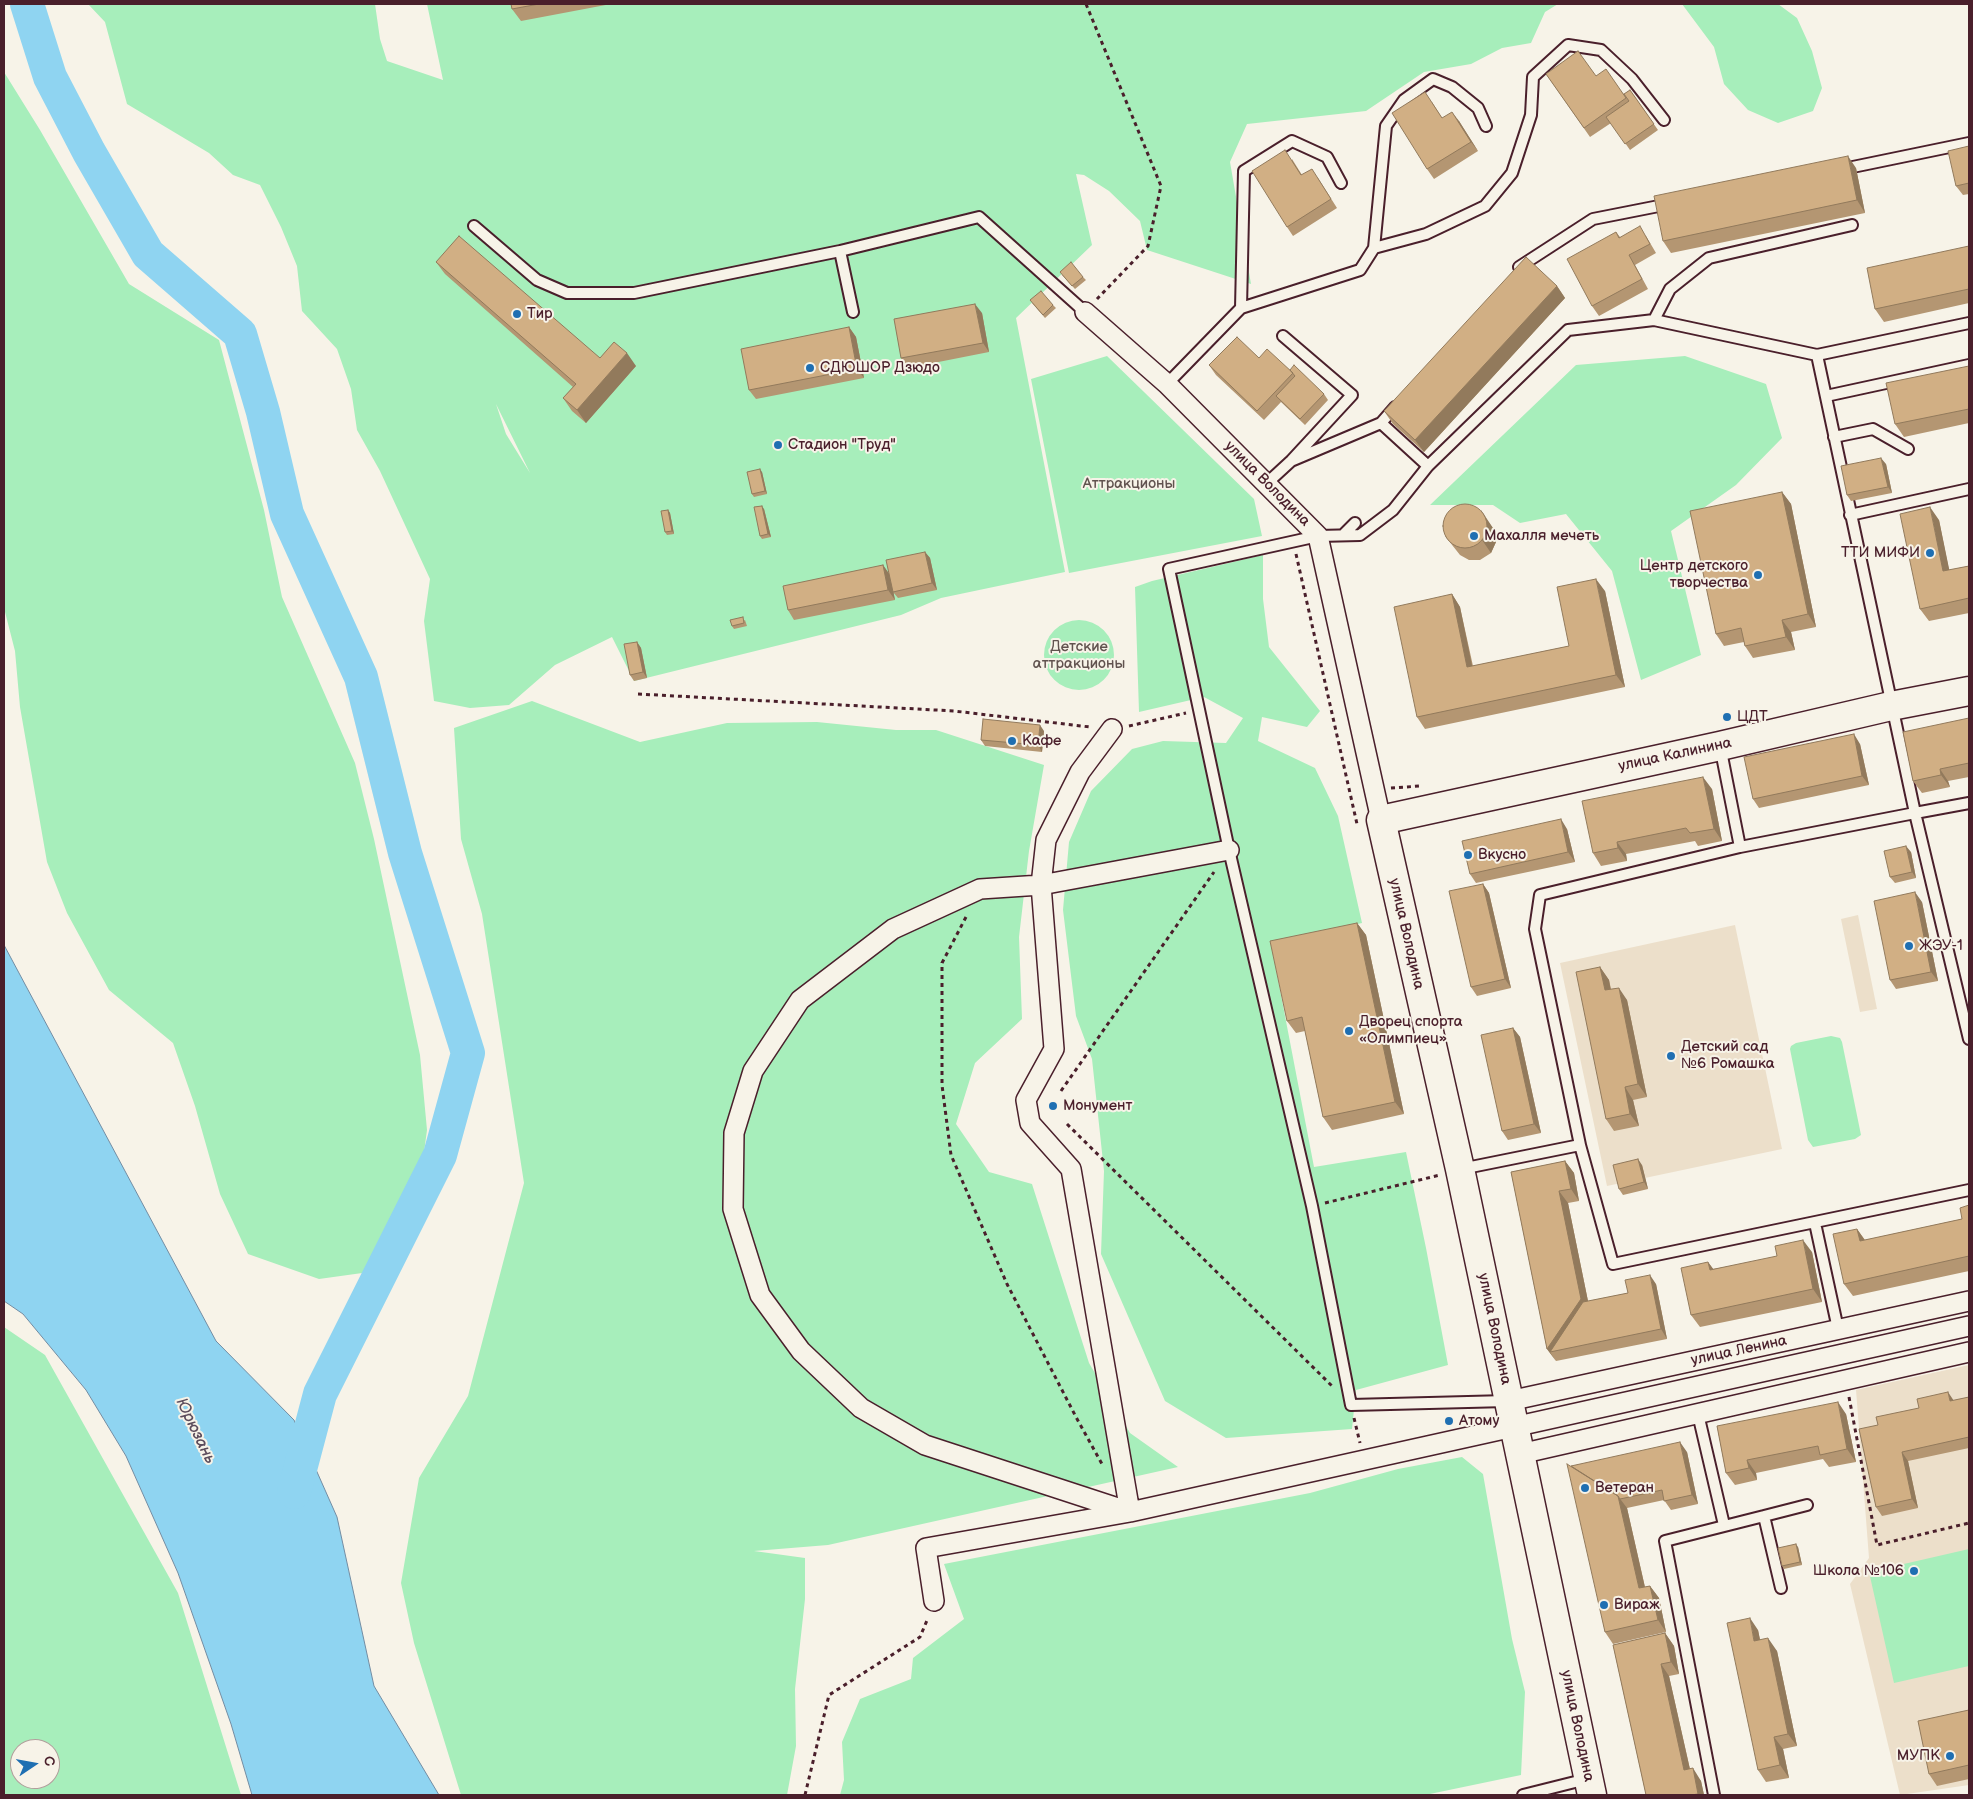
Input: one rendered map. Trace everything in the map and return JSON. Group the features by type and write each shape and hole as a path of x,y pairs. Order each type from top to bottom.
{"street":[{"name":"улица Володина","path":"1084,312 1167,384 1318,536 1460,1169 1590,1787"},
{"name":"улица Калинина","path":"1381,820 1720,746 1891,706 1969,691"},
{"path":"1112,729 1080,772 1046,840 1040,885 1054,1049 1026,1100 1030,1123 1071,1169 1130,1512"},
{"path":"1130,1512 925,1445 861,1408 801,1351 760,1295 733,1209 734,1133 753,1071 800,1000 893,929 980,889 1040,885 1229,850"},
{"name":"улица Ленина","path":"1508,1401 1969,1301"},
{"path":"934,1601 926,1548 1130,1512 1969,1326"},
{"path":"1520,1454 1969,1352"}],"lane":[{"path":"1374,248 1426,234 1485,206 1512,173 1531,115 1533,77 1568,45 1602,50 1632,79 1664,120"},
{"path":"1167,384 1241,308 1360,270 1374,248 1386,126 1404,100 1433,79 1452,87 1478,108 1486,126"},
{"path":"1241,308 1244,171 1292,141 1327,157 1341,183"},
{"path":"1834,171 1969,143"},
{"path":"1511,276 1517,268 1593,220 1680,202"},
{"path":"474,226 537,280 567,293 634,293 840,251 978,217 1084,312"},
{"path":"1654,320 1670,289 1709,258 1852,225"},
{"path":"840,251 853,312"},
{"path":"1508,1401 1351,1405 1312,1206 1229,850 1169,570 1318,536 1360,535 1393,510 1428,466 1568,330 1654,320 1817,355 1969,323"},
{"path":"1266,484 1352,395 1283,336"},
{"path":"1817,355 1891,706 1969,1039"},
{"path":"1826,396 1969,365"},
{"path":"1291,460 1381,423 1400,401"},
{"path":"1381,423 1428,466"},
{"path":"1834,437 1873,430 1908,449"},
{"path":"1850,515 1969,489"},
{"path":"1343,535 1356,523"},
{"path":"1720,746 1740,847"},
{"path":"1969,802 1740,847 1540,895 1535,929 1580,1145 1613,1264 1969,1190"},
{"path":"1460,1169 1580,1145"},
{"path":"1815,1223 1838,1329"},
{"path":"1698,1414 1724,1525"},
{"path":"1714,1795 1665,1540 1807,1505"},
{"path":"1764,1516 1781,1588"},
{"path":"1524,1795 1590,1787"}],"path":[{"path":"1084,312 1148,246 1161,186 1086,4"},
{"path":"638,694 954,711 1112,729 1199,711"},
{"path":"1061,1091 1229,850"},
{"path":"980,889 942,963 942,1085 951,1155 1007,1284 1105,1469"},
{"path":"1067,1124 1351,1405 1364,1461"},
{"path":"1312,1206 1460,1169"},
{"path":"1846,1379 1877,1545 1969,1522"},
{"path":"805,1795 829,1695 920,1637 934,1601"}],"shaded area":[{"path":"1858,915 1877,1009 1860,1012 1841,919"},
{"name":"Детский сад №6 Ромашка","path":"1735,925 1782,1149 1607,1186 1560,963"},
{"name":"Школа №106","path":"1969,1365 1969,1785 1900,1795 1850,1584 1869,1558 1856,1390"}],"green space":[{"name":"Стадион \"Труд\"","path":"88,4 375,4 380,39 387,61 443,80 427,4 1558,4 1545,12 1531,43 1502,48 1471,64 1424,72 1366,111 1247,124 1230,162 1251,284 1147,250 1140,221 1109,191 1084,175 1076,174 1092,245 1016,318 1065,572 941,598 901,615 634,681 612,637 555,665 509,705 470,708 434,701 424,621 430,579 380,471 357,430 351,389 337,349 302,311 297,266 281,227 260,185 233,175 209,153 127,104 105,22","holes":["496,404 530,473 506,434"]},
{"path":"1682,4 1778,4 1797,18 1812,51 1822,88 1813,111 1778,123 1748,110 1724,84 1714,47"},
{"path":"4,72 40,130 129,284 219,340 264,510 282,597 355,763 374,839 420,1055 427,1130 416,1212 391,1269 319,1279 248,1254 220,1194 195,1106 173,1043 109,990 67,913 47,862 20,707 15,651 4,608"},
{"name":"Аттракционы","path":"1107,356 1254,499 1262,536 1069,573 1031,379"},
{"path":"1685,356 1766,384 1782,438 1736,485 1671,531 1701,655 1641,680 1612,571 1566,514 1520,523 1493,505 1430,505 1576,365"},
{"path":"1263,555 1263,599 1269,647 1320,711 1307,727 1262,717 1258,741 1315,768 1338,816 1362,923 1271,943 1314,1167 1406,1152 1448,1365 1356,1390 1352,1429 1226,1438 1165,1401 1101,1254 1104,1171 1092,1059 1076,1016 1063,910 1069,842 1091,791 1132,749 1163,741 1226,743 1243,718 1204,697 1139,712 1135,587 1152,581"},
{"name":"Детские аттракционы","path":"1079,620 1092,623 1104,630 1111,642 1114,655 1111,668 1104,680 1092,687 1079,690 1066,687 1054,680 1047,668 1044,655 1047,642 1054,630 1066,623"},
{"path":"532,701 640,742 727,723 817,722 896,730 936,730 1044,765 1029,851 1019,937 1022,1019 975,1063 956,1124 989,1172 1032,1184 1089,1363 1130,1433 1178,1467 828,1545 754,1551 805,1558 805,1599 795,1689 796,1746 787,1795 461,1795 414,1643 401,1583 419,1478 468,1396 524,1183 482,914 461,839 454,728"},
{"path":"1831,1036 1840,1038 1842,1042 1861,1135 1855,1139 1813,1147 1808,1140 1790,1049 1796,1043"},
{"path":"4,1327 45,1355 178,1593 241,1795 4,1795"},
{"path":"1462,1457 1483,1474 1512,1639 1525,1692 1521,1775 1425,1795 840,1795 844,1780 842,1742 860,1699 911,1679 913,1658 964,1619 944,1564 1310,1493 1398,1469"},
{"path":"1969,1549 1969,1666 1894,1683 1869,1572"}],"water":[{"name":"Юрюзань","path":"4,945 216,1341 294,1420 337,1517 374,1686 439,1795 252,1795 231,1724 178,1573 126,1456 86,1390 23,1314 4,1301"}],"building":[{"path":"511,4 539,4 512,9"},
{"path":"1578,51 1596,76 1606,69 1626,98 1584,128 1546,74"},
{"path":"1630,90 1654,124 1625,144 1606,117 1629,101 1624,94"},
{"path":"1425,92 1442,118 1452,112 1471,142 1427,169 1392,113"},
{"path":"1969,146 1969,183 1956,186 1948,151"},
{"path":"1285,150 1301,175 1312,169 1331,199 1287,227 1252,171"},
{"path":"1848,156 1857,200 1663,241 1654,196"},
{"path":"1640,226 1650,244 1629,255 1642,279 1592,306 1567,259 1616,232 1619,238"},
{"name":"Тир","path":"459,236 600,358 614,342 627,353 577,410 563,398 576,384 436,262"},
{"path":"1969,246 1969,289 1875,309 1867,268"},
{"path":"1526,257 1557,286 1415,440 1384,411"},
{"path":"1071,262 1083,277 1072,286 1060,272"},
{"path":"1041,291 1053,305 1043,315 1030,300"},
{"path":"975,304 983,343 901,358 894,319"},
{"path":"849,327 857,369 749,390 741,349"},
{"path":"1237,337 1259,358 1267,349 1293,373 1257,411 1209,365"},
{"path":"1294,365 1324,394 1300,419 1276,396 1295,376 1290,370"},
{"path":"1969,366 1969,409 1895,424 1886,383"},
{"path":"1881,458 1888,487 1847,495 1841,466"},
{"path":"760,469 765,491 752,494 747,472"},
{"name":"Центр детского творчества","path":"1782,492 1808,614 1782,620 1786,637 1745,646 1741,628 1716,634 1690,511"},
{"path":"1465,504 1477,508 1483,514 1487,526 1483,538 1477,544 1465,548 1453,544 1447,538 1443,526 1447,514 1453,508"},
{"path":"762,506 768,534 760,536 754,507"},
{"name":"ТТИ МИФИ","path":"1930,507 1943,571 1969,566 1969,598 1920,609 1900,514"},
{"path":"668,510 672,531 665,532 661,511"},
{"path":"925,552 932,583 893,592 886,560"},
{"path":"883,565 888,590 788,610 783,586"},
{"path":"1596,579 1616,675 1417,717 1394,607 1452,594 1467,667 1569,646 1557,587"},
{"path":"743,617 744,623 732,626 730,620"},
{"path":"637,642 643,672 630,675 624,644"},
{"path":"1969,718 1969,763 1940,769 1941,775 1913,781 1903,732"},
{"path":"983,719 1040,725 1038,745 981,740"},
{"path":"1854,734 1862,776 1753,799 1744,757"},
{"path":"1703,777 1714,829 1690,833 1686,828 1617,842 1618,848 1593,853 1582,801"},
{"path":"1561,819 1568,852 1470,874 1462,841"},
{"path":"1906,846 1912,872 1890,877 1884,851"},
{"path":"1483,884 1505,979 1471,987 1449,891"},
{"name":"ЖЭУ-1","path":"1915,892 1931,972 1890,980 1874,901"},
{"name":"Дворец спорта «Олимпиец»","path":"1357,923 1395,1102 1323,1117 1302,1017 1287,1021 1270,941"},
{"path":"1600,967 1605,990 1619,988 1638,1084 1625,1087 1630,1114 1606,1119 1576,972"},
{"path":"1513,1028 1534,1124 1502,1131 1481,1035"},
{"path":"1638,1159 1644,1182 1619,1189 1613,1165"},
{"path":"1565,1161 1571,1189 1559,1191 1581,1299 1547,1349 1511,1172"},
{"path":"1969,1205 1969,1256 1844,1284 1833,1234 1857,1229 1860,1241 1962,1219 1960,1208"},
{"path":"1803,1240 1813,1289 1691,1315 1681,1268 1708,1262 1710,1270 1777,1256 1775,1246"},
{"path":"1650,1275 1661,1329 1550,1352 1583,1302 1628,1293 1625,1280"},
{"path":"1948,1392 1950,1401 1969,1397 1969,1437 1902,1452 1912,1499 1876,1507 1859,1429 1878,1425 1876,1417 1919,1408 1917,1399"},
{"path":"1838,1402 1847,1449 1820,1455 1818,1446 1747,1460 1749,1468 1726,1473 1717,1426"},
{"path":"1680,1442 1692,1495 1664,1501 1662,1490 1620,1499 1571,1466"},
{"path":"1567,1464 1618,1496 1639,1588 1650,1586 1658,1620 1605,1632"},
{"path":"1796,1544 1800,1562 1782,1566 1778,1548"},
{"path":"1750,1618 1754,1641 1768,1638 1788,1734 1774,1737 1780,1765 1758,1770 1727,1623"},
{"path":"1665,1633 1671,1662 1661,1664 1684,1770 1693,1768 1698,1794 1646,1795 1613,1645"},
{"name":"МУПК","path":"1969,1710 1969,1765 1929,1774 1918,1721"}],"waterway":[{"path":"27,4 50,77 89,152 148,254 240,334 263,412 287,514 361,677 405,853 468,1053 440,1155 320,1394 294,1492"}],"place":[{"name":"Тир","path":"517,314"},
{"name":"СДЮШОР Дзюдо","path":"810,368"},
{"name":"Стадион \"Труд\"","path":"778,445"},
{"name":"Махалля мечеть","path":"1474,536"},
{"name":"ТТИ МИФИ","path":"1930,553"},
{"name":"Центр детского творчества","path":"1758,575"},
{"name":"ЦДТ","path":"1727,717"},
{"name":"Кафе","path":"1012,741"},
{"name":"Вкусно","path":"1468,855"},
{"name":"ЖЭУ-1","path":"1909,946"},
{"name":"Дворец спорта «Олимпиец»","path":"1349,1031"},
{"name":"Детский сад №6 Ромашка","path":"1671,1056"},
{"name":"Монумент","path":"1053,1106"},
{"name":"Атому","path":"1449,1421"},
{"name":"Ветеран","path":"1585,1488"},
{"name":"Школа №106","path":"1914,1571"},
{"name":"Вираж","path":"1604,1605"},
{"name":"МУПК","path":"1950,1756"}]}
